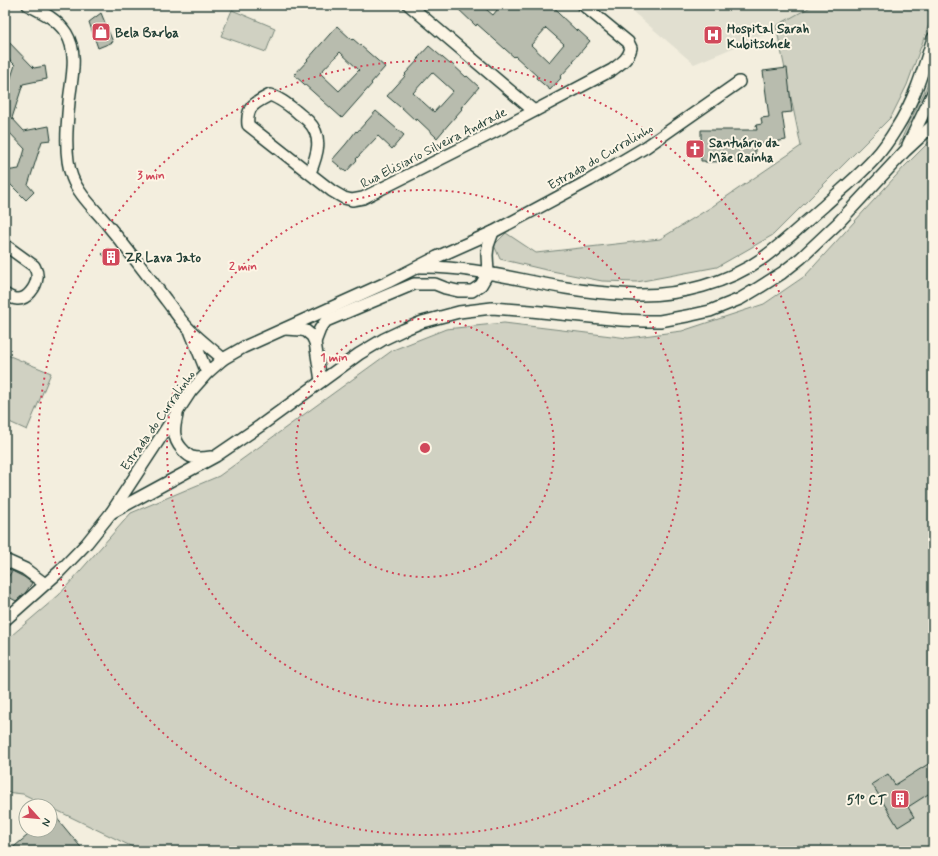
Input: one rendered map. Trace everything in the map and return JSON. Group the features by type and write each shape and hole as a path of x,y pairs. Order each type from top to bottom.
{"street":[{"path":"28,5 51,17 60,25 67,34 71,47 73,78 69,101 67,146 68,166 72,178 80,191 190,330 223,358"},
{"path":"409,5 534,111"},
{"name":"Rua Elisiario Silveira Andrade","path":"310,173 317,152 318,141 315,130 280,98 270,95 253,104 247,116 248,125 332,191 344,198 352,200 363,198 612,70 629,56 631,48 628,42 583,5"},
{"path":"416,267 441,267 488,273 567,288 637,295 681,291 703,286 744,270 779,246 855,178 875,158 896,129 911,102 922,76 933,38"},
{"name":"Estrada do Curralinho","path":"5,620 59,572 87,543 111,513 191,391 223,358 281,329 388,282 416,267 493,232 590,180 646,147 739,82"},
{"path":"905,151 933,93"},
{"path":"111,513 216,456 359,354 384,339 422,322 459,312 492,308 606,319 645,321 674,319 724,306 740,299 782,273 801,258 838,223 905,151 933,126"},
{"path":"315,342 320,329 326,321 414,284 435,284 458,291 472,291 481,285 488,273 488,246 493,232"},
{"path":"469,242 481,248 487,255"},
{"path":"5,246 34,266 37,278 30,293 24,298 16,299 5,294"},
{"path":"281,329 306,331 312,336 315,342 321,381"},
{"path":"190,330 207,373"},
{"path":"179,409 175,437 179,445 191,457 200,458 216,456"},
{"path":"5,560 25,569 45,584"}],"shaded area":[{"name":"Hospital Sarah Kubitschek","path":"625,5 837,5 694,64"},
{"path":"814,5 933,5 933,13 907,85 891,117 773,235 717,267 637,282 602,281 500,259 494,245 506,233 536,253 660,239 713,206 801,146 776,26"},
{"path":"232,10 275,28 266,52 221,36"},
{"path":"933,69 933,112 899,145 926,89"},
{"path":"933,138 933,851 141,851 58,811 58,798 31,798 23,794 5,792 5,641 59,595 131,513 219,476 393,350 446,329 504,323 628,338 682,331 764,304 805,276 904,167"},
{"path":"5,354 51,373 27,430 5,420"}],"building":[{"path":"454,5 481,5 493,15 501,5 551,5 577,31 578,30 590,41 550,90 515,56 514,57 477,24 476,26","holes":["546,28 564,44 549,62 531,45"]},
{"name":"Bela Barba","path":"101,13 113,42 98,48 89,22"},
{"path":"337,26 385,67 342,118 294,75","holes":["340,52 359,70 339,91 320,73"]},
{"path":"5,38 34,68 45,66 47,79 23,84 12,118 24,131 49,126 51,140 42,141 28,185 34,192 26,200 10,184 5,185 5,171 19,169 25,149 8,131 7,134 5,133 5,96 15,65 5,55"},
{"path":"429,46 479,87 437,138 417,119 416,121 387,96 406,75 405,74 419,59 418,58","holes":["432,72 453,91 434,112 413,93"]},
{"path":"787,68 792,112 782,113 786,140 755,145 755,161 701,161 701,130 757,130 756,125 762,124 761,118 769,117 763,71"},
{"path":"376,111 404,135 392,149 378,136 346,172 332,160 356,131 357,132"},
{"name":"ZR Lava Jato","path":"109,248 120,260 114,266 102,254"},
{"path":"12,571 32,583 26,592 16,601 5,595 5,582"},
{"name":"51º CT","path":"933,761 933,791 908,807 914,817 898,827 872,784 888,774 895,785"},
{"path":"58,820 84,851 9,851 24,838 58,838"}],"place":[{"name":"Bela Barba","path":"101,32"},
{"name":"Hospital Sarah Kubitschek","path":"713,35"},
{"name":"Santuário da Mãe Rainha","path":"695,149"},
{"name":"ZR Lava Jato","path":"111,257"},
{"name":"51º CT","path":"900,799"}]}
